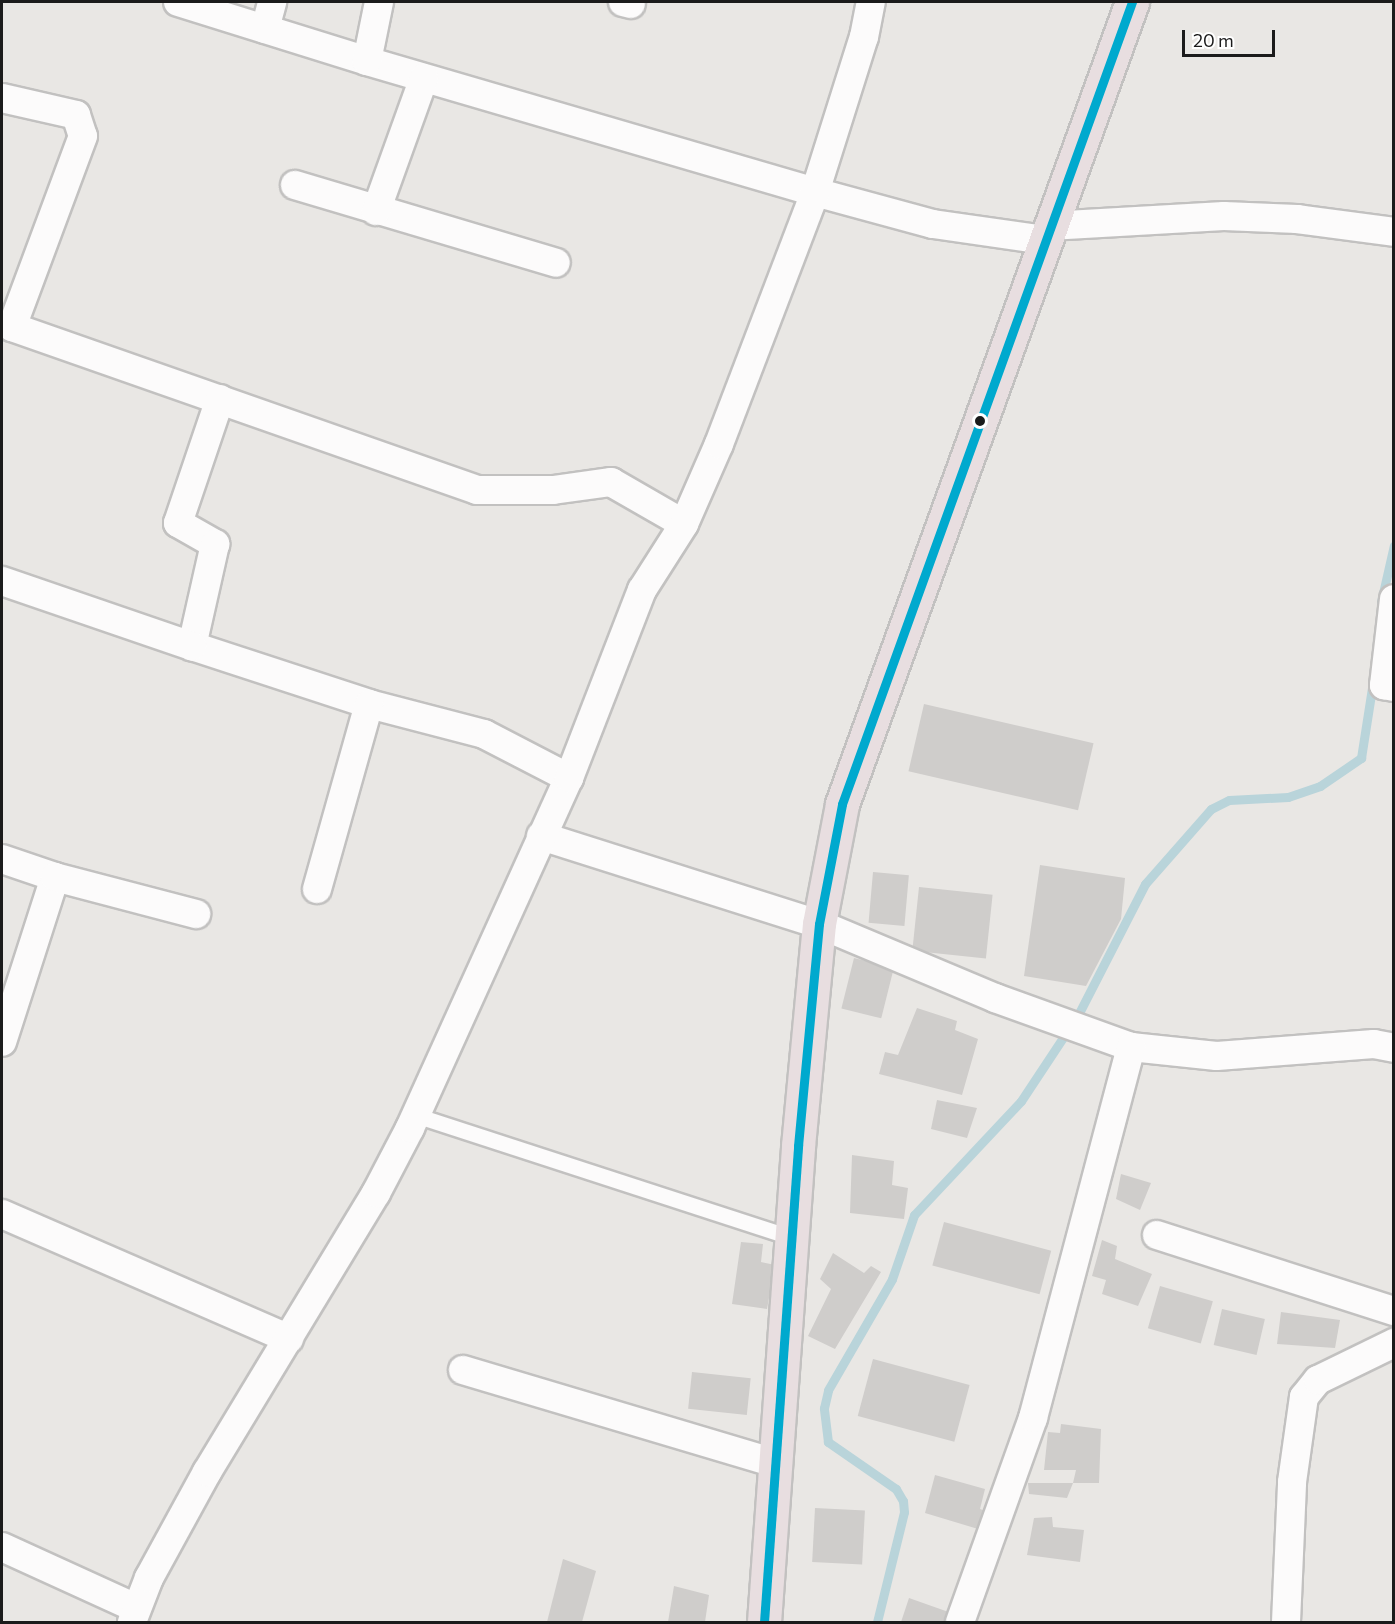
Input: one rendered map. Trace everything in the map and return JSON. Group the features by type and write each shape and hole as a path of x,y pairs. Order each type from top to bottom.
{"highway":[{"path":"764,1623 790,1238 819,924 842,804 1046,233 1132,2"}],"street":[{"path":"178,2 424,78 933,224 1046,233 1224,216 1298,219 1394,232"},
{"path":"265,29 272,2"},
{"path":"367,61 379,2"},
{"path":"2,1547 134,1615 207,1472 376,1193 415,1115 569,778 642,590 684,524 720,444 815,192 864,37 871,2"},
{"path":"376,211 424,78"},
{"path":"2,98 76,115 82,136 12,327 477,490 553,490 611,482 684,524"},
{"path":"295,185 556,263"},
{"path":"192,646 215,544 178,523 220,399"},
{"path":"2,581 369,704 484,734 569,778"},
{"path":"1394,599 1384,686 1394,687"},
{"path":"317,889 369,704"},
{"path":"541,836 819,924 1070,1025 1131,1047 1217,1056 1374,1044 1394,1048"},
{"path":"2,859 55,877 196,914"},
{"path":"2,1039 55,877"},
{"path":"960,1623 1033,1418 1131,1047"},
{"path":"2,1214 289,1338"},
{"path":"1157,1235 1394,1311"},
{"path":"1286,1623 1292,1482 1304,1397 1318,1380 1394,1343"},
{"path":"463,1370 775,1462"}],"lane":[{"path":"415,1115 790,1238"}],"building":[{"path":"924,704 1094,743 1078,810 908,771"},
{"path":"1040,865 1125,878 1121,919 1086,986 1024,976"},
{"path":"873,872 909,875 904,926 869,923"},
{"path":"919,887 993,895 986,958 912,951"},
{"path":"854,958 894,968 881,1018 841,1008"},
{"path":"917,1008 957,1021 955,1030 978,1039 962,1095 879,1074 885,1052 898,1055"},
{"path":"937,1100 977,1108 967,1138 931,1129"},
{"path":"852,1155 894,1161 892,1185 908,1188 904,1219 850,1213"},
{"path":"1121,1174 1151,1183 1140,1210 1116,1199"},
{"path":"944,1222 1051,1251 1040,1294 932,1265"},
{"path":"1102,1240 1117,1246 1115,1259 1152,1274 1138,1306 1102,1294 1106,1280 1092,1276"},
{"path":"741,1242 763,1244 761,1262 775,1265 767,1309 732,1304"},
{"path":"833,1253 864,1273 871,1266 881,1272 835,1349 808,1336 831,1289 820,1279"},
{"path":"1160,1286 1213,1301 1201,1343 1148,1328"},
{"path":"1222,1309 1265,1319 1257,1355 1214,1345"},
{"path":"1281,1312 1340,1320 1335,1348 1277,1344"},
{"path":"873,1359 970,1385 954,1442 858,1416"},
{"path":"692,1372 751,1378 747,1415 688,1409"},
{"path":"1061,1424 1101,1429 1099,1483 1073,1483 1076,1470 1044,1470 1048,1432 1060,1433"},
{"path":"935,1475 985,1489 980,1509 993,1514 988,1532 925,1513"},
{"path":"1028,1483 1073,1483 1067,1498 1029,1494"},
{"path":"815,1508 865,1511 862,1565 812,1562"},
{"path":"1052,1517 1053,1527 1084,1530 1080,1562 1027,1555 1034,1518"},
{"path":"563,1559 596,1571 582,1622 547,1622"},
{"path":"674,1586 709,1595 705,1622 668,1622"},
{"path":"909,1598 957,1615 954,1622 901,1622"}],"waterway":[{"path":"1381,602 1394,545"},
{"path":"877,1622 904,1512 903,1501 896,1489 828,1442 824,1408 828,1390 892,1279 914,1215 1021,1101 1078,1015 1145,884 1211,809 1229,800 1288,797 1320,786 1361,758 1373,681"}],"transit line":[{"path":"764,1622 798,1146 819,924 842,804 1132,2"}]}
